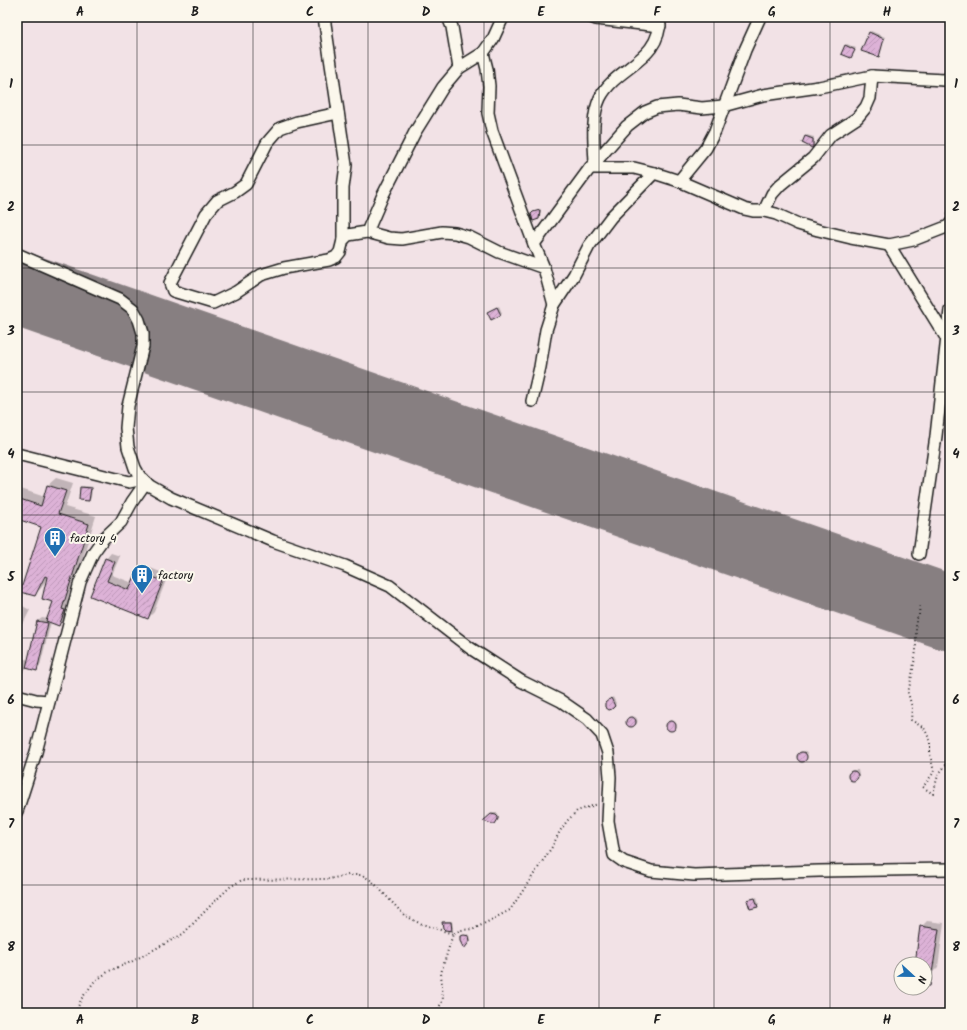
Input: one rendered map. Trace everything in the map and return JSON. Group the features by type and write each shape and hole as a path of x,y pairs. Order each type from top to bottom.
{"street":[{"path":"324,17 346,165 343,188 343,240 340,252 336,257 329,260 284,268 261,275 236,292 213,303 173,291 170,283 206,214 217,201 236,192 246,184 267,143 280,128 297,122 338,113"},
{"path":"448,17 452,27 459,68"},
{"path":"367,232 383,195 415,132 444,87 459,68 483,53 493,39 503,17"},
{"path":"591,17 596,19 660,22 656,38 650,51 611,84 600,98 594,118 592,165"},
{"path":"679,181 706,148 715,132 723,106 760,17"},
{"path":"483,53 489,86 488,113 492,131 544,268 554,305"},
{"path":"534,244 592,165 627,126 645,112 657,106 678,105 702,108 723,106 763,95 819,87 872,76 944,80 950,78"},
{"path":"764,211 772,194 780,184 813,158 831,135 857,118 866,107 870,98 872,76"},
{"path":"592,165 634,168 654,173 679,181 753,212 764,211 818,230 889,245 913,240 949,226 950,224"},
{"path":"532,401 540,367 546,330 554,305 574,275 589,246 611,216 654,173"},
{"path":"343,240 348,235 367,232 389,238 402,239 442,232 455,233 469,237 499,252 544,268"},
{"path":"889,245 947,339"},
{"path":"17,254 120,299 133,309 140,320 143,333 143,346 128,406 126,428 128,447 135,468 144,481 150,486 171,498 273,541 346,566 390,586 470,648 521,681 561,701 587,719 602,735 608,753 610,777 608,821 614,856 624,862 651,871 694,875 950,869"},
{"path":"919,554 936,436 950,310"},
{"path":"17,454 129,482 144,481"},
{"path":"17,811 36,752 80,582 90,560 103,539 121,522 144,481"},
{"path":"17,695 36,700 49,701"}],"path":[{"path":"920,602 919,615 916,620 915,657 908,692 912,707 911,720 924,728 930,740 930,754 934,772 923,787 933,794 938,775 949,761 950,762"},
{"path":"75,1013 82,998 94,982 109,971 131,962 183,934 230,887 242,880 329,879 348,875 362,875 372,881 404,915 418,923 453,934 461,930 474,929 510,910 552,847 560,831 577,811 609,800"},
{"path":"436,1013 443,1000 441,973 453,934"}],"building":[{"path":"869,32 884,39 879,57 861,51"},
{"path":"845,45 855,50 851,58 841,54"},
{"path":"805,136 813,139 812,148 802,143"},
{"path":"540,210 539,219 533,221 531,214"},
{"path":"497,307 501,315 491,320 487,312"},
{"name":"factory 4","path":"47,485 66,491 58,514 89,524 62,609 65,610 59,626 46,621 53,602 42,599 47,577 45,576 35,596 20,592 41,527 17,519 17,498 41,506"},
{"path":"80,487 91,488 89,501 79,500"},
{"path":"105,558 115,562 107,581 129,590 137,571 163,581 148,619 90,596"},
{"path":"37,621 48,623 37,671 26,668"},
{"path":"611,698 615,706 609,710 605,707 605,703"},
{"path":"629,717 633,717 635,718 635,726 629,727 626,724 626,720"},
{"path":"669,721 673,721 675,722 675,730 669,731 666,728 666,724"},
{"path":"800,752 804,752 806,753 806,761 800,762 797,759 797,755"},
{"path":"851,771 855,771 857,772 857,780 851,781 848,778 848,774"},
{"path":"491,814 498,817 495,824 483,821"},
{"path":"755,898 758,907 750,909 747,900"},
{"path":"442,922 451,922 452,931 445,930"},
{"path":"920,926 939,929 933,967 933,956 916,956"},
{"path":"460,936 469,936 470,941 464,949 460,941"}],"runway":[{"path":"17,288 950,613"}],"place":[{"name":"factory 4","path":"55,558"},
{"name":"factory","path":"142,594"}]}
